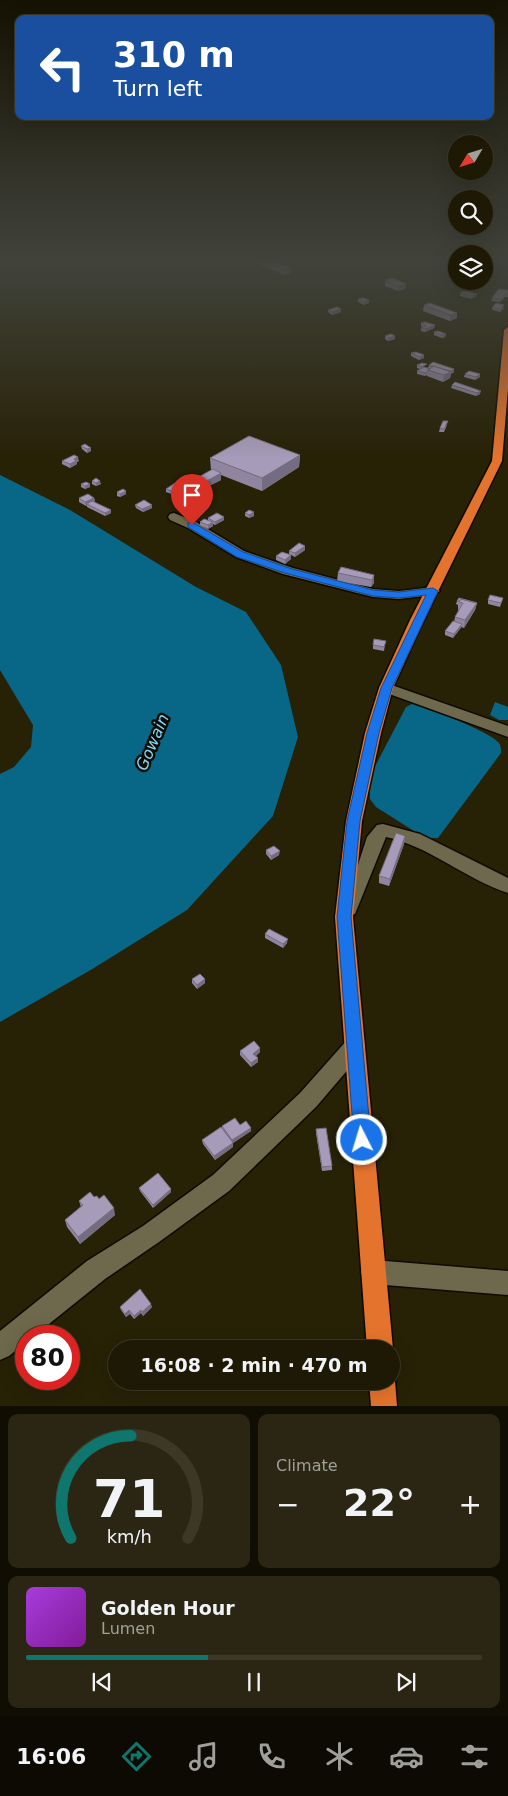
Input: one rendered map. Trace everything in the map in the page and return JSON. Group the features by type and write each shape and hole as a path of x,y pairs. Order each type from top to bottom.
{"highway":[{"path":"379,1340 344,917 354,821 373,733 386,688 498,462 508,332"},
{"path":"383,1390 384,1406"}],"street":[{"path":"174,518 192,525 240,554 315,578 373,593 399,595 433,591"},
{"path":"386,688 508,732"},
{"path":"344,917 365,871 376,837 383,830 394,831 445,854 490,879 508,886"},
{"path":"0,1347 96,1270 152,1234 222,1183 308,1100 355,1046"},
{"path":"373,1272 508,1283"}],"water":[{"name":"Gowain","path":"0,475 70,510 196,587 246,612 281,665 298,737 273,816 187,910 94,968 0,1022 0,774 14,767 31,747 33,725 0,670"},
{"path":"495,702 508,707 508,720 499,720 490,715"},
{"path":"412,704 443,714 470,726 492,737 501,747 501,753 438,838 425,838 376,807 370,799 369,778 406,707"}],"building":[{"path":"438,331 446,334 442,335 434,332"},
{"path":"391,334 395,336 388,338 385,336"},
{"path":"416,352 424,355 420,357 411,353"},
{"path":"433,362 454,369 451,371 429,365"},
{"path":"427,364 422,367 417,365"},
{"path":"434,366 451,372 444,375 428,370"},
{"path":"424,367 430,369 426,373 417,371"},
{"path":"469,371 480,374 476,377 465,374"},
{"path":"455,382 481,391 477,393 452,385"},
{"path":"443,421 448,421 444,429 440,428"},
{"path":"249,436 300,455 262,478 210,458"},
{"path":"85,444 91,448 87,449 81,446"},
{"path":"74,455 78,457 74,459 76,461 70,464 62,461"},
{"path":"213,469 221,473 205,482 197,478"},
{"path":"96,478 100,481 96,483 92,481"},
{"path":"178,481 186,484 174,492 166,489"},
{"path":"86,482 90,484 85,486 81,484"},
{"path":"123,489 126,491 120,494 117,492"},
{"path":"88,494 94,498 85,502 79,498"},
{"path":"144,500 152,505 142,509 135,505"},
{"path":"92,501 111,510 105,513 87,504"},
{"path":"249,510 254,512 249,515 245,513"},
{"path":"217,513 224,517 215,522 208,518"},
{"path":"204,519 213,522 208,525 200,522"},
{"path":"299,543 305,546 295,553 289,551"},
{"path":"282,552 291,555 285,560 276,556"},
{"path":"341,567 374,575 372,580 338,573"},
{"path":"490,595 503,598 501,603 488,600"},
{"path":"461,599 477,603 465,620 455,617 463,603 459,602"},
{"path":"453,621 462,624 454,634 445,631"},
{"path":"374,639 386,641 384,647 373,645"},
{"path":"396,833 405,836 390,879 379,876"},
{"path":"274,846 280,851 271,856 266,850"},
{"path":"269,929 288,939 283,944 265,934"},
{"path":"200,974 205,979 197,985 192,979"},
{"path":"254,1041 260,1048 253,1054 258,1058 251,1063 240,1051"},
{"path":"235,1118 240,1125 246,1121 251,1128 232,1140 222,1126"},
{"path":"221,1127 233,1143 214,1156 202,1140"},
{"path":"326,1128 332,1166 322,1167 316,1129"},
{"path":"158,1173 171,1189 153,1205 139,1188"},
{"path":"90,1192 99,1199 104,1195 114,1208 78,1237 65,1220 83,1205 79,1201"},
{"path":"140,1289 151,1304 134,1316 129,1310 125,1314 120,1307"}],"route":[{"path":"192,525 240,554 288,571 350,588 373,593 399,595 433,591 386,688 373,733 354,821 344,917 362,1140"}]}
